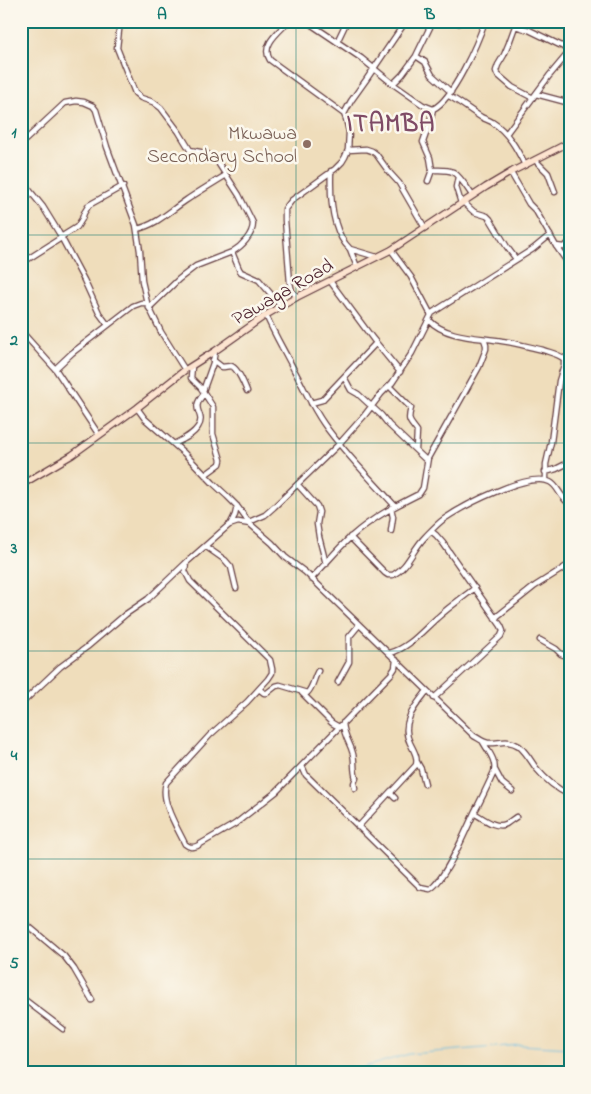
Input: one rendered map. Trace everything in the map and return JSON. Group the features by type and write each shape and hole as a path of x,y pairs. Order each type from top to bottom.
{"main road":[{"name":"Pawaga Road","path":"21,486 50,469 99,435 185,370 266,315 297,297 391,250 472,195 570,142"}],"street":[{"path":"120,21 117,48 136,93 141,98 159,106 190,150 205,153 214,158 239,195 254,226 247,239 237,249 196,266 148,306"},
{"path":"289,21 269,43 266,50 267,55 270,60 344,114 348,132 348,150 342,162 292,200 285,209 290,283 292,291 297,297"},
{"path":"306,21 357,55 393,84 433,109"},
{"path":"337,42 347,21"},
{"path":"393,84 416,56 433,21"},
{"path":"433,109 439,106 450,94 477,45 485,21"},
{"path":"566,21 570,25"},
{"path":"344,114 405,22"},
{"path":"506,134 570,50 516,24 510,42 496,71 512,87 532,98"},
{"path":"416,56 425,62 432,75 450,94 506,134 525,165"},
{"path":"536,94 570,103"},
{"path":"21,144 65,103 76,101 93,106 96,110 107,147 137,229 142,281 148,306 161,332 185,370"},
{"path":"428,181 432,170 430,158 423,142 433,109"},
{"path":"348,150 366,149 376,154 388,172 399,183 425,228"},
{"path":"535,160 548,173 554,192"},
{"path":"432,170 453,172 472,195"},
{"path":"331,171 331,196 334,219 357,267"},
{"path":"510,173 570,266"},
{"path":"137,229 154,223 226,175"},
{"path":"458,177 456,187 462,203 474,212 490,218 516,260"},
{"path":"21,180 42,207 61,237 99,313 108,325"},
{"path":"21,264 77,227 90,205 122,186"},
{"path":"230,524 250,523 268,513 339,444 390,386 412,353 430,318 437,310 516,260 550,235"},
{"path":"556,246 564,246 570,242"},
{"path":"350,249 377,257"},
{"path":"391,250 411,277 430,318 443,331 524,345 567,360 559,381 551,442 546,464 546,480"},
{"path":"232,252 241,272 259,280 281,306"},
{"path":"330,281 400,372"},
{"path":"55,369 72,353 133,306 141,303 148,306"},
{"path":"266,315 274,334 323,423 393,507 391,531"},
{"path":"21,332 55,369 99,435"},
{"path":"311,579 364,526 422,491 428,456 479,366 486,349 484,339"},
{"path":"311,402 322,400 376,343"},
{"path":"174,444 187,437 198,427 200,418 197,402 204,392 215,351"},
{"path":"213,360 222,367 231,366 234,368 247,391"},
{"path":"192,366 191,378 202,388 213,408 212,434 221,460 220,464 205,475"},
{"path":"344,377 351,390 384,418 427,461"},
{"path":"390,386 411,408 409,421 418,432 416,450"},
{"path":"137,408 145,419 174,444 237,506 250,523 284,557 305,572 474,736 487,742 506,742 518,746 547,779 560,790 570,794"},
{"path":"545,472 570,462"},
{"path":"350,538 385,573 393,575 402,568 424,538 439,523 455,512 499,490 526,481 546,480 552,482 562,497 570,504"},
{"path":"298,485 317,506 318,537 326,564"},
{"path":"21,704 60,667 126,614 148,599 230,524 237,506"},
{"path":"431,531 439,538 502,628 502,635 434,698"},
{"path":"205,546 225,560 231,567 236,588"},
{"path":"186,563 185,571 190,581 270,660 272,665 272,673 259,689 210,736 166,783 164,797 188,847 197,846 234,824 276,792 391,674 395,668 396,660"},
{"path":"495,618 535,586 570,564"},
{"path":"390,653 406,646 475,588"},
{"path":"338,682 349,662 349,637 359,625"},
{"path":"540,640 563,655 570,653"},
{"path":"259,689 267,693 280,685 305,693 309,692 318,670"},
{"path":"425,784 415,752 409,741 407,728 409,715 427,691"},
{"path":"301,692 332,723 341,725"},
{"path":"341,725 353,752 356,778 354,783 356,788"},
{"path":"302,766 306,775 420,887 430,889 434,887 440,878 465,834 495,770 495,764 482,740"},
{"path":"358,826 414,769 417,762"},
{"path":"495,770 502,783 512,791"},
{"path":"392,791 391,794 395,798"},
{"path":"474,813 488,822 498,825 504,825 516,816"},
{"path":"21,920 64,956 92,1000"},
{"path":"21,997 63,1029"}],"waterway":[{"path":"344,1073 409,1054 520,1045 570,1048"}],"place":[{"name":"Mkwawa Secondary School","path":"307,144"}],"district":[{"name":"ITAMBA","path":"391,122"}]}
